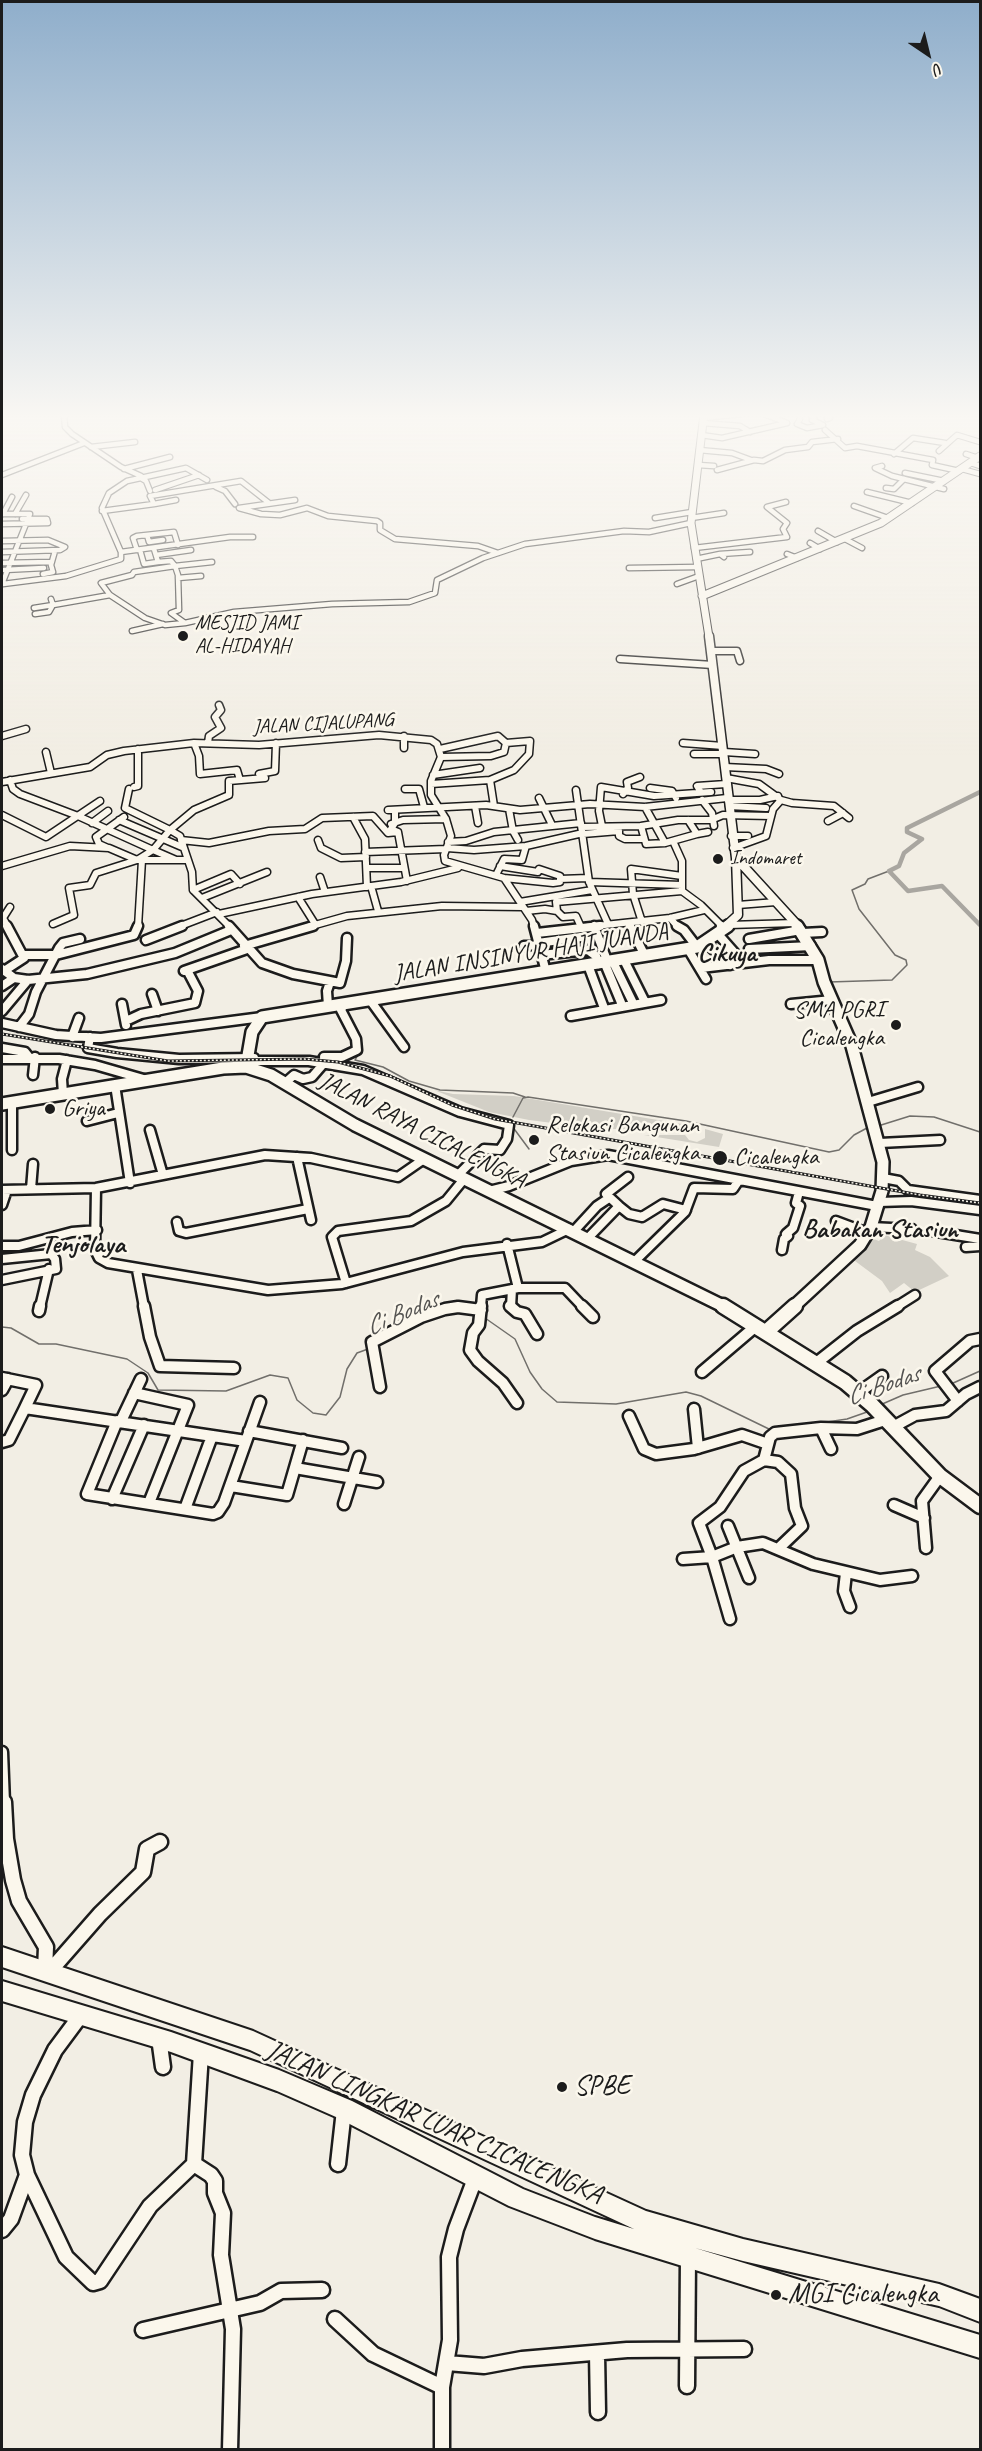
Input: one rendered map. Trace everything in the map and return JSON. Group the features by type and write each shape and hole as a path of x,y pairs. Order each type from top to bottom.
{"highway":[{"name":"JALAN LINGKAR LUAR CICALENGKA","path":"2,1957 253,2041 644,2222 742,2250 939,2295 981,2310"},
{"name":"JALAN LINGKAR LUAR CICALENGKA","path":"5,1995 159,2038 279,2081 344,2109 517,2198 595,2228 981,2347"}],"main road":[{"name":"JALAN INSINYUR HAJI JUANDA","path":"262,1017 370,1000 443,983 546,972 645,956 697,946 727,928 738,915 735,853 731,837 724,751 713,665 692,528"},
{"path":"702,596 867,528"},
{"path":"735,853 795,922 818,960 832,1000 848,1035 868,1102 880,1143 883,1178 870,1230 849,1257 761,1329"},
{"path":"247,1062 252,1032 262,1017"},
{"name":"JALAN RAYA CICALENGKA","path":"7,1103 223,1068 247,1062 355,1125 712,1299 858,1393 940,1476 981,1506"}],"street":[{"path":"8,528 53,557"},
{"path":"12,528 20,538"},
{"path":"2,563 20,538 18,528"},
{"path":"3,581 5,570 24,528"},
{"path":"2,552 30,528"},
{"path":"110,528 121,555"},
{"path":"380,528 395,539 478,546 498,554"},
{"path":"132,631 234,612 332,604 409,602 435,593 437,580 525,544 620,532 649,532 660,528"},
{"path":"694,548 788,537 783,528"},
{"path":"2,530 53,557"},
{"path":"818,531 837,542"},
{"path":"2,541 42,532"},
{"path":"620,532 624,542"},
{"path":"2,536 48,540 63,545 63,550 53,557 5,570"},
{"path":"147,536 149,542"},
{"path":"144,564 134,537 177,538 178,545"},
{"path":"135,544 163,537"},
{"path":"3,581 66,576 95,568 121,555 230,537 253,537"},
{"path":"2,546 20,538"},
{"path":"2,558 20,538"},
{"path":"845,539 862,548"},
{"path":"810,543 820,549"},
{"path":"154,549 160,568"},
{"path":"156,555 191,550"},
{"path":"628,568 667,567 750,552"},
{"path":"787,554 796,558"},
{"path":"3,581 51,573 53,557"},
{"path":"102,583 132,575 134,572 212,562"},
{"path":"132,575 128,567 144,564 160,568"},
{"path":"187,564 192,574"},
{"path":"175,566 178,578 179,610 171,613 184,623"},
{"path":"665,578 667,567"},
{"path":"95,568 110,595 145,618 163,624"},
{"path":"178,578 201,576"},
{"path":"676,584 699,576"},
{"path":"35,611 49,612 52,602 110,595"},
{"path":"711,651 737,651 740,661"},
{"path":"620,659 713,665"},
{"path":"208,743 210,736 221,728 215,717 221,710 219,705"},
{"path":"2,736 26,729"},
{"name":"JALAN CIJALUPANG","path":"5,781 90,767 110,754 194,742 241,745 369,736 404,736 431,740 441,753"},
{"path":"404,736 404,748"},
{"path":"431,784 490,780 519,767 531,750 529,740 506,743 498,736 441,753"},
{"path":"194,742 199,756 200,774 236,770 240,778"},
{"path":"23,955 56,955 129,938 136,932 140,860 194,810 229,795 229,782 275,771 278,758 276,743"},
{"path":"441,753 491,756 504,752 506,743"},
{"path":"683,743 755,754"},
{"path":"138,749 138,786 131,788 124,806 131,812 179,835 192,872 193,890 218,913 245,947 262,963 308,978 340,983 346,961 347,938"},
{"path":"694,754 724,751"},
{"path":"46,752 51,773"},
{"path":"441,753 431,784 437,807 446,819 451,836 445,861 504,878 553,883 559,882 560,879"},
{"path":"433,775 480,768"},
{"path":"771,816 728,805 706,795 697,786 726,776 766,769 779,774"},
{"path":"726,776 749,776"},
{"path":"726,776 759,784 794,804 825,804 836,807 846,816 828,821"},
{"path":"620,805 629,785 627,782 640,777"},
{"path":"240,778 265,778"},
{"path":"490,780 494,806"},
{"path":"5,781 20,794 78,816 178,861"},
{"path":"650,788 664,786 672,791 677,800"},
{"path":"599,831 602,787 677,800"},
{"path":"405,789 419,789 424,807"},
{"path":"576,790 590,884 608,924"},
{"path":"398,832 391,829 395,823 392,810 476,806 542,809 601,804 645,807 666,805 677,800 706,795"},
{"path":"706,795 713,823"},
{"path":"538,798 552,825"},
{"path":"713,823 728,805 780,798"},
{"path":"735,853 766,836 773,809 780,798"},
{"path":"2,815 46,837 100,801"},
{"path":"666,805 678,820"},
{"path":"728,805 766,808"},
{"path":"476,806 478,823"},
{"path":"645,807 654,824 682,861 682,888"},
{"path":"509,809 513,831 518,840"},
{"path":"92,823 108,811"},
{"path":"131,812 96,838 99,844 140,860"},
{"path":"119,820 164,840 181,844 209,843 269,831 305,829 322,818 373,816 388,833 398,832"},
{"path":"353,817 364,836 369,886 378,911"},
{"path":"383,827 395,823 446,819"},
{"path":"599,831 678,820 713,823"},
{"path":"688,820 697,834"},
{"path":"318,840 321,848 335,856 447,846 494,832 565,824 582,829 619,831 619,836 625,839 644,839"},
{"path":"565,824 573,837"},
{"path":"641,826 646,844 669,842 708,832"},
{"path":"447,846 475,853 573,837 582,829"},
{"path":"398,832 403,849 407,881"},
{"path":"731,837 748,836"},
{"path":"2,866 30,860 66,846 109,848"},
{"path":"496,875 507,846"},
{"path":"502,862 522,861 526,846"},
{"path":"53,924 74,915 69,888 90,885 96,873 140,860 187,860"},
{"path":"502,862 530,870 543,870 560,879 590,884 682,888 704,910 727,928 748,939 802,932 822,932"},
{"path":"530,870 533,862"},
{"path":"146,940 218,913 325,892 407,881 461,867"},
{"path":"367,868 404,868"},
{"path":"642,922 633,897 631,868 682,876"},
{"path":"204,900 267,872"},
{"path":"193,890 231,874 240,884"},
{"path":"320,877 325,892"},
{"path":"504,878 523,906 537,933 546,972"},
{"path":"523,906 590,884"},
{"path":"557,911 556,902 596,897 633,897 682,888"},
{"path":"204,900 234,892"},
{"path":"298,897 315,924"},
{"path":"738,905 776,902"},
{"path":"126,1021 154,1011 195,1002 198,991 192,976 184,971 245,947 315,924 378,911 442,906 523,906 557,911 563,917 577,916 581,928"},
{"path":"10,907 2,918 23,955 23,960 3,970 14,978 28,980 87,974 151,960 231,930"},
{"path":"537,933 642,922 704,910"},
{"path":"670,918 697,946 730,965"},
{"path":"727,928 795,922"},
{"path":"628,923 645,956"},
{"path":"594,926 610,979 622,1005"},
{"path":"727,928 740,959 746,959 748,962"},
{"path":"524,946 581,937"},
{"path":"19,1027 29,1014 42,979 61,944 80,939"},
{"path":"570,939 592,979 604,1008"},
{"path":"748,939 752,949 811,946"},
{"path":"697,946 701,968 706,979"},
{"path":"541,955 576,950 590,951 607,963 621,980 633,1003"},
{"path":"624,960 645,1002"},
{"path":"701,968 748,962 818,960"},
{"path":"2,986 14,978"},
{"path":"592,979 621,980"},
{"path":"2,1011 28,980"},
{"path":"328,1006 327,991 330,982"},
{"path":"149,1034 154,1011 152,994"},
{"path":"370,1000 404,1047"},
{"path":"571,1016 604,1008 662,1000"},
{"path":"791,1004 832,1000"},
{"path":"122,1004 126,1021 125,1036"},
{"path":"247,1062 342,1057 357,1050 356,1042 341,1010 344,1004"},
{"path":"2,1023 72,1037 90,1037 149,1034 262,1017"},
{"path":"72,1037 79,1018"},
{"path":"242,1019 252,1032"},
{"path":"90,1037 88,1048 109,1052 179,1059 325,1062 378,1074 460,1112 509,1125 507,1139 500,1150 484,1149 446,1202 411,1221 338,1231 332,1237 346,1283"},
{"path":"2,1048 25,1052 32,1057"},
{"path":"32,1057 33,1075"},
{"path":"2,1059 32,1057 67,1060 95,1065 147,1080"},
{"path":"63,1094 62,1079 67,1060"},
{"path":"285,1083 294,1075 303,1079 312,1077 325,1062"},
{"path":"115,1085 130,1183"},
{"path":"868,1102 918,1088"},
{"path":"7,1103 12,1150"},
{"path":"87,1121 118,1113"},
{"path":"150,1130 163,1175"},
{"path":"880,1143 940,1140"},
{"path":"489,1191 509,1186 554,1166 601,1155 638,1158 695,1173 878,1204 911,1201 980,1209"},
{"path":"2,1205 4,1190 96,1188 130,1183 250,1156 297,1157 398,1177 424,1159"},
{"path":"297,1157 311,1220"},
{"path":"31,1189 33,1164"},
{"path":"628,1177 608,1190 606,1194 629,1214 642,1217 663,1204 686,1210"},
{"path":"883,1178 900,1181 908,1190 980,1209"},
{"path":"635,1261 664,1235 686,1210 694,1188 733,1189 738,1180"},
{"path":"506,1199 509,1186"},
{"path":"96,1188 95,1250 99,1258 114,1265 137,1270 268,1290 346,1283 463,1252 507,1244 542,1242 571,1230 609,1198"},
{"path":"782,1250 784,1239 793,1228 800,1206 796,1203 799,1192"},
{"path":"588,1238 619,1206"},
{"path":"177,1222 179,1231 186,1233 308,1209"},
{"path":"836,1221 870,1230 912,1229"},
{"path":"2,1246 19,1246 72,1232 97,1230"},
{"path":"931,1231 981,1239"},
{"path":"507,1244 515,1288 510,1306 517,1312 525,1314 537,1334"},
{"path":"966,1247 981,1246"},
{"path":"2,1259 51,1254 55,1259 56,1269 2,1280"},
{"path":"39,1311 49,1269"},
{"path":"137,1270 150,1336 160,1366 234,1368"},
{"path":"517,1403 504,1383 478,1361 470,1350 480,1314 482,1295 515,1288 565,1288 593,1317"},
{"path":"815,1364 857,1331 915,1296"},
{"path":"380,1387 372,1342 421,1317 445,1309 458,1307 480,1314"},
{"path":"702,1372 761,1329"},
{"path":"956,1398 935,1371 970,1341 981,1339"},
{"path":"858,1393 882,1376"},
{"path":"2,1390 5,1378 36,1385 9,1440 2,1442"},
{"path":"141,1379 87,1490 89,1496 149,1503 206,1514 218,1512 231,1486 260,1402"},
{"path":"764,1460 768,1444 775,1433 821,1428 856,1429 915,1415 946,1411 956,1398 981,1387"},
{"path":"134,1393 187,1403 179,1431 149,1503"},
{"path":"25,1408 212,1436 303,1440 342,1448"},
{"path":"694,1408 698,1448"},
{"path":"629,1416 642,1445 649,1452 660,1454 698,1448 742,1435 768,1444"},
{"path":"112,1499 144,1425"},
{"path":"821,1428 831,1449"},
{"path":"185,1509 212,1436"},
{"path":"231,1486 287,1496 303,1440"},
{"path":"344,1504 359,1457"},
{"path":"730,1619 712,1557 699,1523 720,1507 744,1471 764,1460 778,1462 790,1474 795,1508 802,1526 779,1548"},
{"path":"295,1468 377,1482"},
{"path":"926,1548 924,1497 940,1476"},
{"path":"894,1505 924,1518"},
{"path":"728,1526 749,1578"},
{"path":"683,1559 712,1557 737,1547 763,1543 779,1548 789,1555 846,1573 888,1580 912,1576"},
{"path":"846,1573 844,1591 850,1607"},
{"path":"2,1755 6,1839 13,1880 19,1901 46,1947 47,1971"},
{"path":"47,1971 143,1872 147,1849 160,1842"},
{"path":"81,2015 55,2050 33,2095 22,2140 21,2155 27,2175 66,2258 95,2284 111,2266 135,2225 194,2164 201,2053"},
{"path":"159,2038 162,2067"},
{"path":"338,2164 344,2109"},
{"path":"194,2164 211,2175 215,2181 215,2189 223,2213 221,2255 232,2309 230,2450"},
{"path":"2,2230 11,2219 27,2175"},
{"path":"442,2450 442,2386 447,2363 450,2314 449,2258 456,2229 476,2176"},
{"path":"687,2386 688,2258"},
{"path":"143,2330 260,2303 281,2291 322,2290"},
{"path":"335,2319 373,2354 442,2386"},
{"path":"447,2363 484,2366 522,2359 597,2352 688,2348 744,2349"},
{"path":"597,2352 598,2412"}],"shaded area":[{"path":"434,1090 453,1094 514,1096 688,1125 685,1132 592,1128 529,1120 489,1112"},
{"path":"705,1129 723,1134 719,1147 644,1135 685,1135 689,1140 697,1142 705,1138"},
{"path":"884,1235 917,1244 915,1250 930,1257 949,1276 915,1292 904,1283 890,1293 882,1281 851,1258 871,1238 879,1241"}],"waterway":[{"path":"980,792 907,828 907,832 922,839 904,853 899,866 889,871 908,891 942,886 980,925"},
{"path":"829,982 892,980 907,965 906,960 895,955 859,909 852,890 865,884 868,879 889,871"},
{"path":"359,1053 355,1060 383,1067 409,1081 440,1090 513,1093 525,1097"},
{"path":"513,1117 523,1098 528,1097 686,1121 829,1152 839,1150 854,1135 867,1128"},
{"path":"878,1126 910,1116 934,1117 980,1132"},
{"path":"512,1126 529,1149"},
{"name":"Ci Bodas","path":"485,1318 515,1339 530,1372 542,1389 557,1402 616,1404 686,1392 701,1396 771,1430"},
{"name":"Ci Bodas","path":"2,1327 11,1328 39,1344 56,1344 127,1359 148,1373 158,1390 226,1391 270,1375 288,1378 297,1400 313,1413 326,1415 340,1397 347,1369 357,1353 368,1349"},
{"name":"Ci Bodas","path":"951,1384 980,1371"},
{"name":"Ci Bodas","path":"880,1405 903,1395 941,1386"},
{"name":"Ci Bodas","path":"814,1424 847,1419 867,1412"}],"railway":[{"path":"2,1034 168,1061 304,1059 338,1062 390,1076 452,1105 495,1119 920,1195 980,1203"}],"place":[{"name":"MESJID JAMI AL-HIDAYAH","path":"183,636"},
{"name":"Indomaret","path":"718,859"},
{"name":"SMA PGRI Cicalengka","path":"896,1025"},
{"name":"Griya","path":"50,1109"},
{"name":"Relokasi Bangunan Stasiun Cicalengka","path":"534,1140"},
{"name":"Cicalengka","path":"720,1158"},
{"name":"SPBE","path":"562,2087"},
{"name":"MGI Cicalengka","path":"776,2295"}],"district":[{"name":"Cikuya","path":"727,954"},
{"name":"Babakan Stasiun","path":"880,1230"},
{"name":"Tenjolaya","path":"83,1245"}]}
